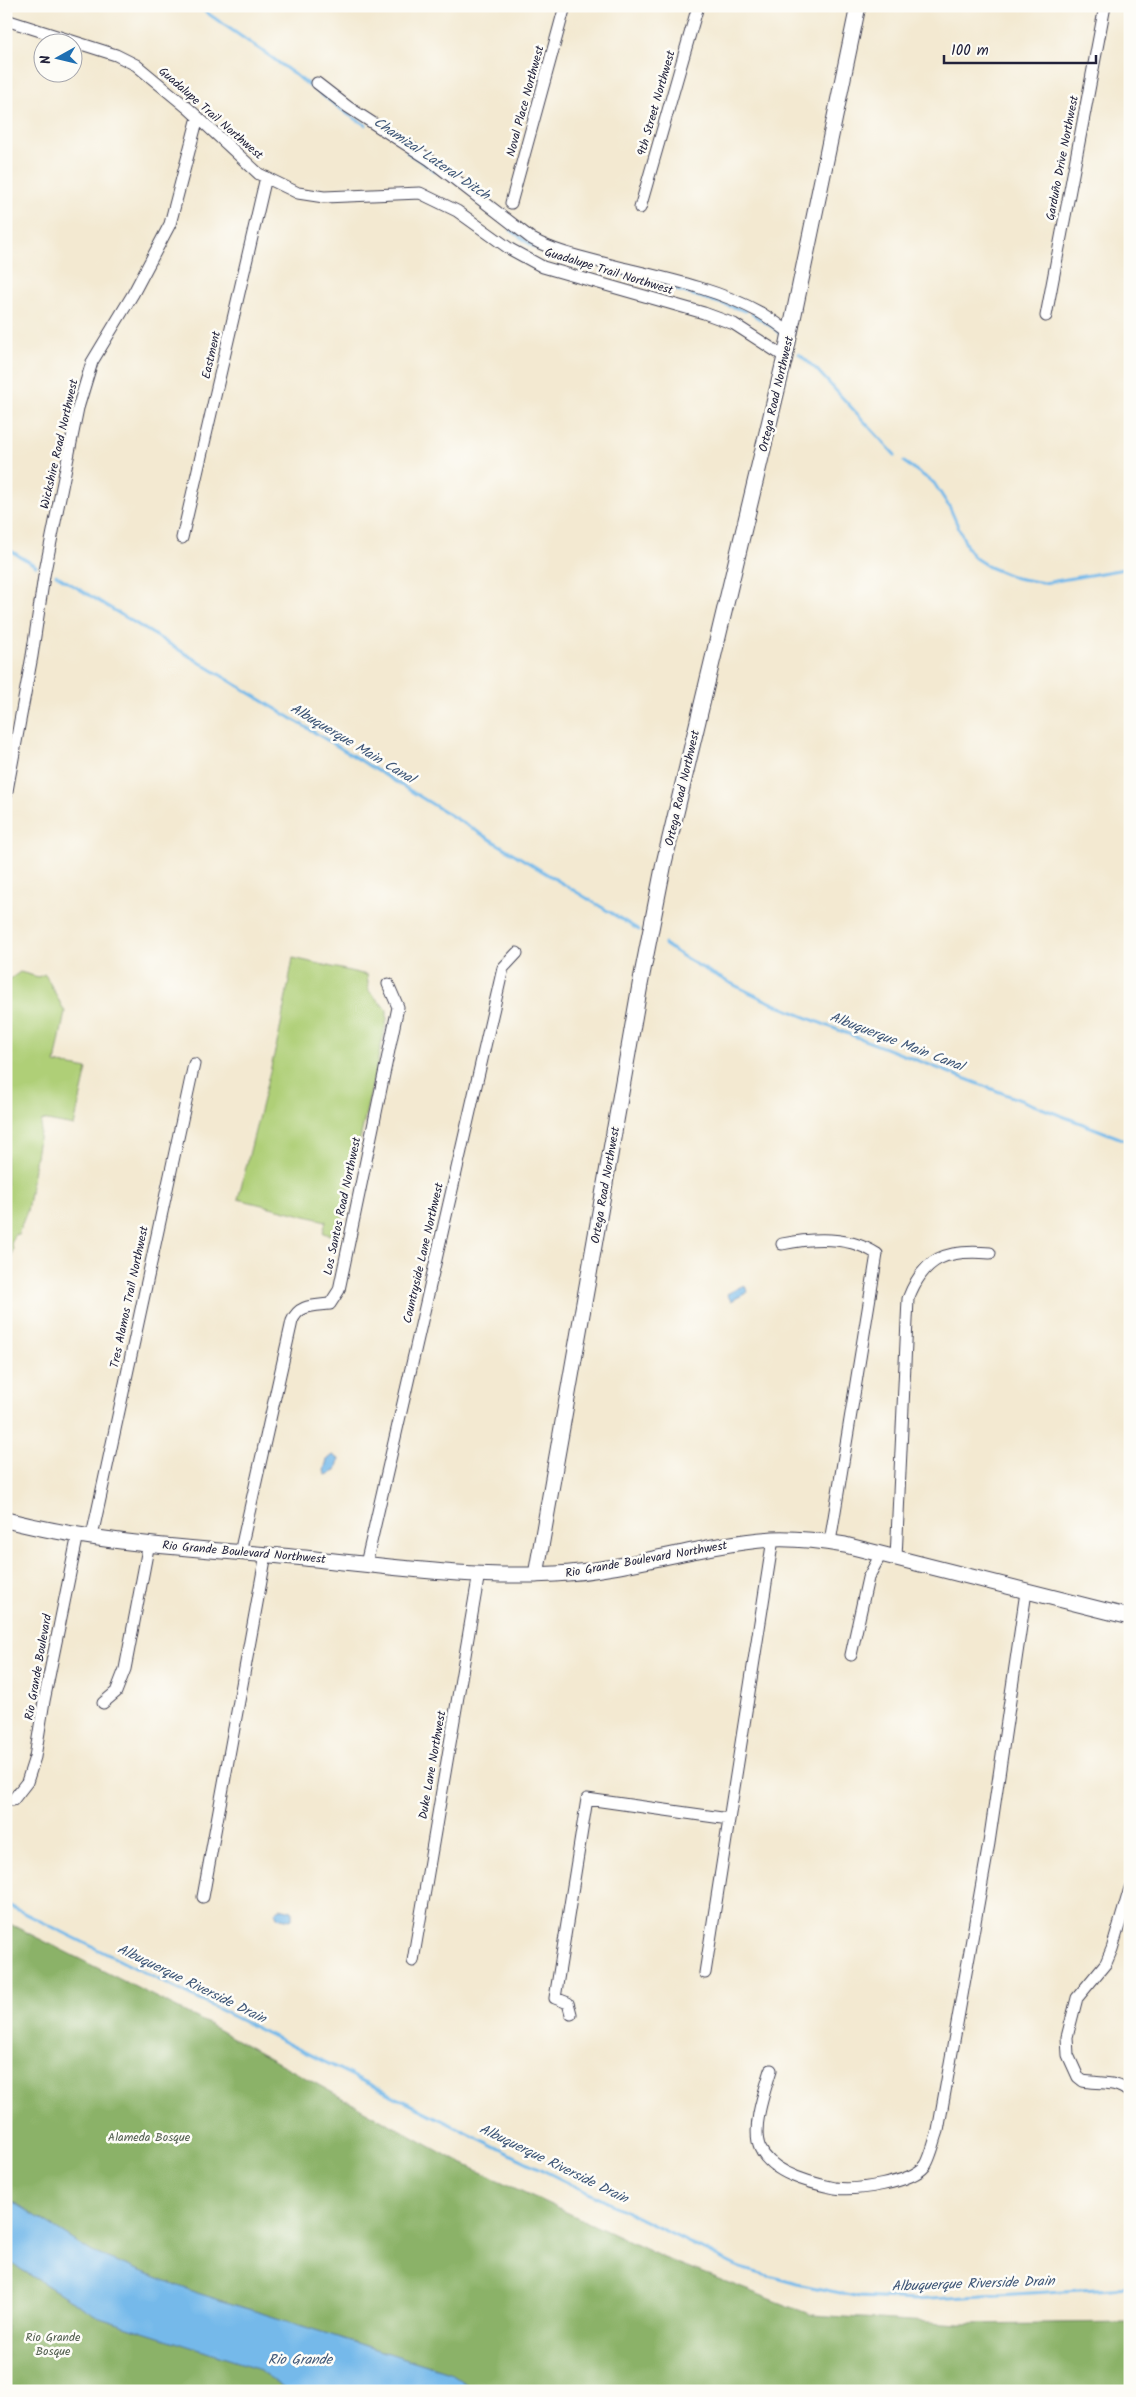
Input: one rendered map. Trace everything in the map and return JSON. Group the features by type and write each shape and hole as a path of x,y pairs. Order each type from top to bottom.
{"street":[{"name":"Noval Place Northwest","path":"511,203 565,6"},
{"name":"9th Street Northwest","path":"640,208 698,6"},
{"name":"Ortega Road Northwest","path":"536,1575 640,985 664,864 785,357 858,6"},
{"name":"Garduño Drive Northwest","path":"1046,316 1105,6"},
{"name":"Guadalupe Trail Northwest","path":"6,20 124,59 136,65 198,117 260,174 298,193 324,197 420,193 457,212 510,249 543,267 704,313 734,324 785,357"},
{"path":"317,83 348,107 430,160 532,239 545,246 564,254 624,268 715,294 762,314 790,333"},
{"name":"Wickshire Road Northwest","path":"6,796 32,656 44,576 78,408 92,362 133,294 170,224 184,164 198,117"},
{"name":"Eastment","path":"182,538 266,177"},
{"name":"Countryside Lane Northwest","path":"366,1564 503,968 518,953"},
{"name":"Los Santos Road Northwest","path":"240,1553 292,1321 295,1314 302,1308 330,1304 339,1290 398,1007 388,984"},
{"name":"Tres Alamos Trail Northwest","path":"85,1535 194,1064"},
{"path":"782,1244 802,1240 842,1241 869,1248 877,1254 830,1542"},
{"path":"896,1558 908,1299 916,1278 937,1260 965,1251 990,1253"},
{"name":"Rio Grande Boulevard Northwest","path":"6,1520 85,1535 240,1553 479,1573 536,1575 576,1573 729,1544 773,1539 808,1539 881,1554 1130,1618"},
{"name":"Rio Grande Boulevard","path":"13,1800 27,1782 35,1757 44,1701 85,1535"},
{"path":"705,1973 773,1539"},
{"path":"103,1703 116,1692 125,1669 149,1543"},
{"path":"203,1898 266,1554"},
{"path":"850,1655 868,1578 881,1554"},
{"name":"Duke Lane Northwest","path":"413,1961 479,1573"},
{"path":"771,2070 758,2118 760,2147 772,2164 803,2180 837,2188 890,2184 906,2178 925,2166 938,2131 989,1843 1026,1592"},
{"path":"571,2014 568,2003 555,1998 587,1799 729,1819"},
{"path":"1130,1888 1106,1963 1077,1998 1066,2045 1073,2068 1082,2082 1110,2083 1124,2087 1130,2093"}],"green space":[{"path":"293,958 367,975 369,991 387,1010 387,1019 338,1237 323,1233 326,1221 238,1199 279,1035"},
{"path":"20,972 38,977 45,974 65,1012 55,1063 87,1069 74,1126 42,1120 27,1211 18,1234 14,1235 11,1244 13,1248 6,1285 6,982"},
{"name":"Alameda Bosque","path":"6,1922 197,2018 453,2159 664,2258 812,2315 961,2324 1130,2322 1130,2391 474,2391 449,2372 194,2292 92,2252 6,2197"},
{"name":"Rio Grande Bosque","path":"6,2260 100,2318 254,2367 289,2391 6,2391"}],"water":[{"path":"744,1285 748,1292 731,1301 727,1294"},
{"path":"333,1455 339,1459 336,1471 326,1475 324,1470 327,1460"},
{"path":"280,1908 292,1911 292,1919 277,1917 275,1912"},
{"name":"Rio Grande","path":"6,2197 92,2252 194,2292 449,2372 474,2391 289,2391 254,2367 100,2318 6,2260"}],"waterway":[{"name":"Chamizal Lateral Ditch","path":"197,6 271,57 349,115 366,125"},
{"name":"Chamizal Lateral Ditch","path":"407,152 435,171"},
{"name":"Chamizal Lateral Ditch","path":"511,230 534,247 574,261"},
{"name":"Chamizal Lateral Ditch","path":"614,271 746,311"},
{"name":"Chamizal Lateral Ditch","path":"752,314 774,328 782,336"},
{"name":"Chamizal Lateral Ditch","path":"799,354 817,370 895,455"},
{"name":"Chamizal Lateral Ditch","path":"904,462 934,483 950,508 968,549 975,558 989,567 1016,578 1044,583 1130,568"},
{"name":"Albuquerque Main Canal","path":"6,548 36,566"},
{"name":"Albuquerque Main Canal","path":"56,575 639,930"},
{"name":"Albuquerque Main Canal","path":"664,944 718,977 775,1004 1130,1142"},
{"name":"Albuquerque Riverside Drain","path":"6,1904 740,2268 797,2284 860,2297 915,2300 1130,2287"}]}
